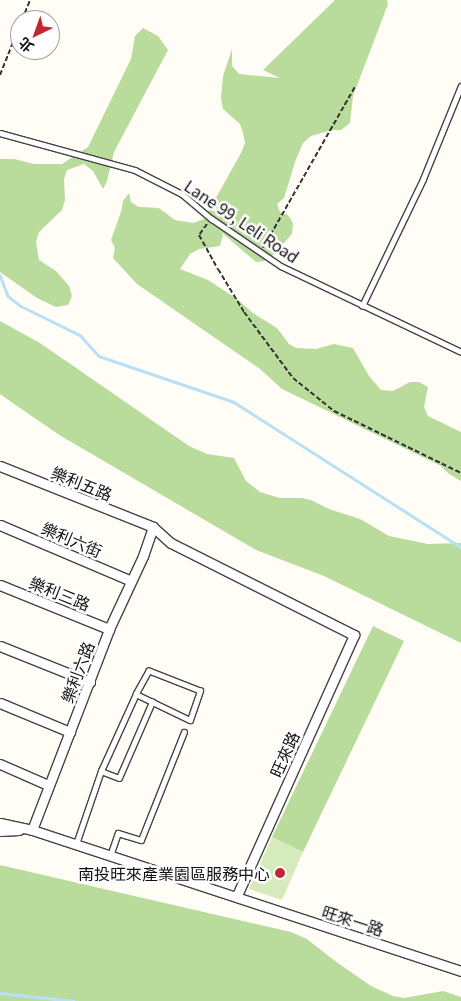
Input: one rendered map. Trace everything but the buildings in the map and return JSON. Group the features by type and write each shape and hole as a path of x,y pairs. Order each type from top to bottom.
{"street":[{"name":"樂利五路","path":"0,466 153,527"},
{"name":"樂利六街","path":"0,525 132,581"},
{"name":"樂利六路","path":"32,830 48,784 90,682 109,629 132,581 153,527"},
{"name":"旺來路","path":"153,527 171,542 354,635 236,897"},
{"name":"樂利三路","path":"0,585 109,629"},
{"path":"0,646 90,682"},
{"path":"0,703 70,732"},
{"path":"0,764 48,784"},
{"path":"0,823 32,830 236,897"},
{"path":"0,831 32,830"},
{"name":"旺來一路","path":"236,897 461,971"}],"lane":[{"path":"362,306 423,179 461,86"},
{"name":"Lane 99, Leli Road","path":"0,133 135,170 182,194 212,219 281,266 461,352"},
{"path":"76,844 102,771 136,694 149,671 200,691 190,720 136,694"},
{"path":"102,771 119,778 152,702"},
{"path":"110,856 118,833 141,840 184,732"}],"path":[{"path":"0,75 10,50"},
{"path":"261,252 355,87"},
{"path":"212,219 199,235 244,312 293,378 334,411 461,473"}],"green space":[{"path":"335,0 387,0 388,4 353,96 350,123 341,130 331,130 311,136 303,143 284,198 277,204 280,212 288,215 293,223 292,234 272,256 264,261 256,262 221,232 223,235 220,246 199,249 190,254 180,269 208,280 237,299 253,313 277,328 289,344 296,348 316,349 334,344 353,348 369,376 381,390 393,391 410,382 419,382 428,387 424,407 428,416 461,432 461,481 449,474 441,466 282,389 260,369 137,284 113,258 115,248 111,240 123,201 129,193 131,202 139,207 159,208 175,220 193,223 204,219 245,143 240,124 223,109 221,98 223,76 232,49 232,66 239,74 280,78 263,70"},
{"path":"143,28 158,36 168,50 114,152 107,181 103,189 93,171 84,164 67,170 64,179 65,200 62,210 39,232 36,242 39,260 56,271 69,286 72,296 68,305 56,307 37,298 0,272 0,159 14,159 34,164 62,164 88,147 131,59 135,36"},
{"path":"0,321 40,343 189,446 207,454 234,458 246,481 260,492 280,498 311,500 329,509 360,519 389,536 428,544 461,543 461,643 324,576 256,550 61,436 20,408 0,394"},
{"path":"373,626 404,641 303,852 272,837"},
{"path":"272,837 303,852 282,900 249,889"},
{"path":"0,865 291,932 307,939 371,986 393,996 404,998 443,991 461,997 461,1001 0,1001"}],"waterway":[{"path":"0,275 8,296 21,306 80,335 99,356 234,402 461,547"},
{"path":"0,993 74,1001"}],"place":[{"name":"南投旺來產業園區服務中心","path":"280,873"}]}
